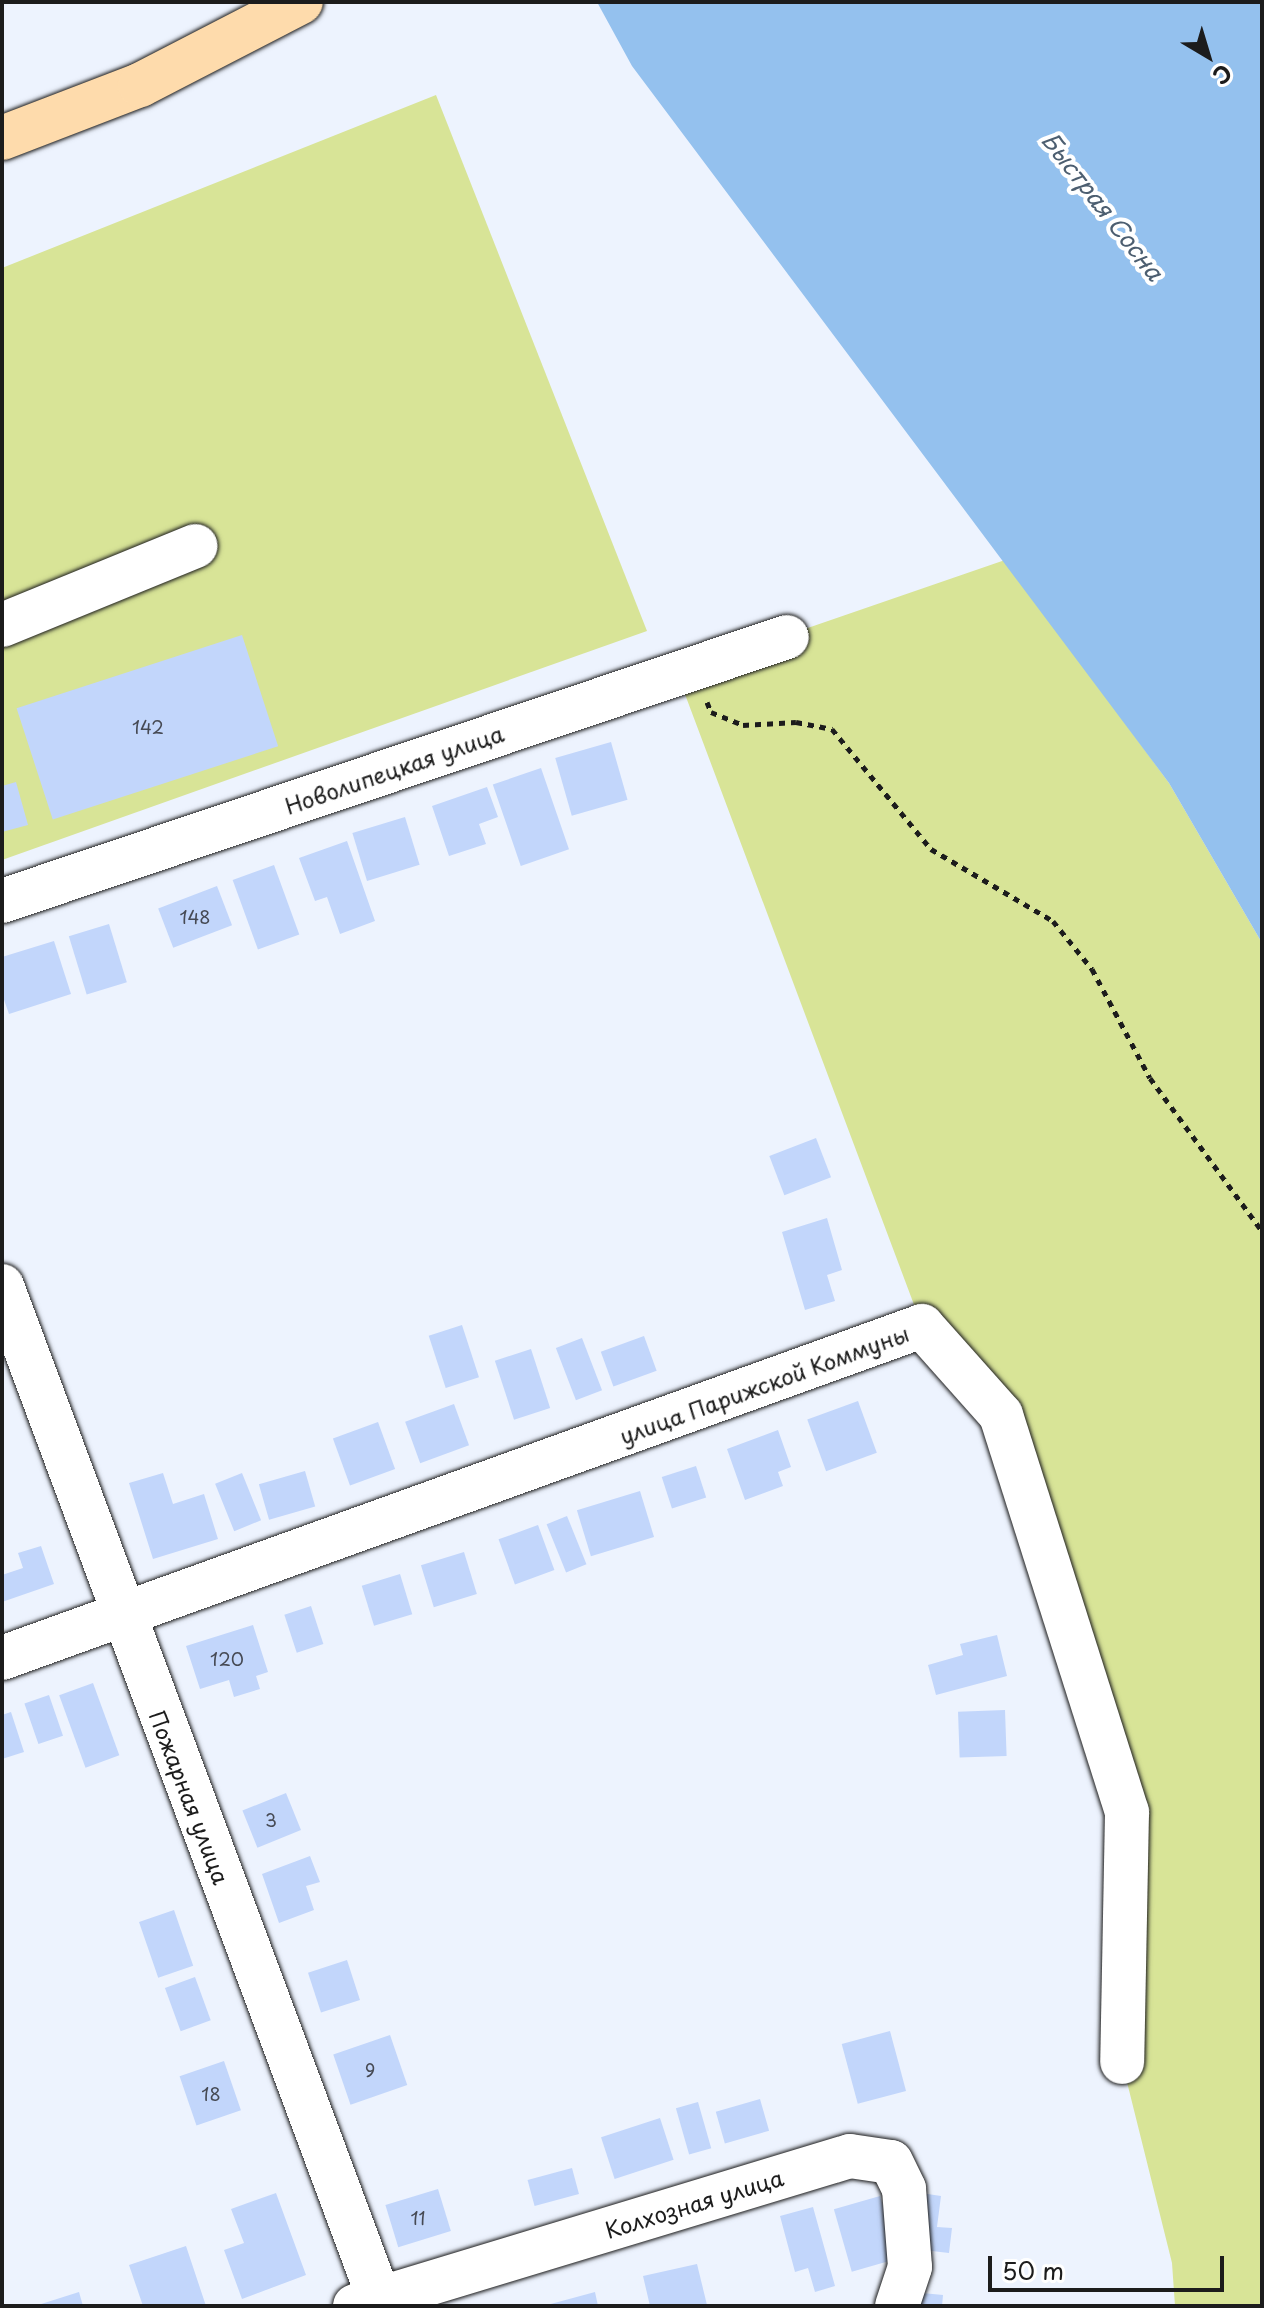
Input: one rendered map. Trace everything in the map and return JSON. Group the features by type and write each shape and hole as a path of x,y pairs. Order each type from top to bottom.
{"main road":[{"path":"2,138 140,85 301,2"}],"street":[{"path":"2,625 196,546"},
{"name":"Новолипецкая улица","path":"2,901 787,637"},
{"name":"Пожарная улица","path":"2,1286 372,2303"},
{"name":"улица Парижской Коммуны","path":"2,1658 922,1326 1001,1415 1127,1812 1122,2062"},
{"name":"Колхозная улица","path":"372,2303 850,2156 891,2162 904,2189 910,2267 897,2306"}],"path":[{"path":"693,668 711,712 743,725 796,722 832,729 931,849 1053,921 1092,969 1150,1078 1262,1231"}],"green space":[{"path":"436,95 647,631 2,860 2,268"},
{"path":"1005,560 1169,783 1262,943 1262,2306 1175,2306 1172,2263 1122,2062 1127,1812 1001,1415 922,1326 677,673"}],"water":[{"name":"Быстрая Сосна","path":"597,2 1262,2 1262,943 1169,783 632,66"}],"building":[{"path":"242,635 278,746 53,820 17,708"},
{"path":"611,742 628,800 572,816 555,758"},
{"path":"541,768 569,849 521,866 493,785"},
{"path":"16,782 28,825 2,832 2,786"},
{"path":"487,787 498,817 479,824 486,844 449,856 432,806"},
{"path":"405,817 420,865 367,881 352,833"},
{"path":"347,841 375,921 340,934 327,897 315,901 299,858"},
{"path":"274,865 299,935 258,950 233,880"},
{"path":"217,886 232,925 173,948 158,909"},
{"path":"109,924 127,982 87,995 69,936"},
{"path":"54,941 71,994 9,1014 2,994 2,957"},
{"path":"816,1138 831,1177 784,1195 769,1156"},
{"path":"827,1218 842,1270 827,1275 835,1301 805,1310 782,1232"},
{"path":"462,1325 479,1377 446,1388 429,1336"},
{"path":"644,1336 657,1371 613,1387 601,1352"},
{"path":"582,1338 602,1390 576,1400 556,1348"},
{"path":"531,1349 550,1408 514,1420 495,1361"},
{"path":"858,1401 877,1453 826,1471 807,1419"},
{"path":"454,1404 469,1445 420,1463 405,1422"},
{"path":"378,1422 395,1469 350,1485 333,1438"},
{"path":"778,1430 791,1467 778,1472 783,1486 745,1500 727,1449"},
{"path":"696,1466 706,1497 672,1509 662,1477"},
{"path":"305,1471 315,1507 269,1520 259,1484"},
{"path":"163,1473 173,1504 204,1494 218,1539 153,1559 129,1483"},
{"path":"242,1473 261,1520 234,1531 215,1484"},
{"path":"640,1491 654,1537 591,1556 577,1510"},
{"path":"567,1516 586,1564 566,1572 547,1524"},
{"path":"538,1525 554,1570 515,1584 499,1539"},
{"path":"41,1546 54,1584 2,1602 2,1575 23,1568 18,1553"},
{"path":"464,1552 477,1594 434,1607 421,1565"},
{"path":"400,1574 412,1614 374,1626 362,1586"},
{"path":"311,1606 323,1644 297,1653 284,1615"},
{"path":"253,1625 268,1672 256,1676 260,1689 234,1697 229,1680 200,1689 186,1646"},
{"path":"997,1635 1007,1676 936,1695 928,1665 963,1655 960,1644"},
{"path":"93,1683 119,1755 86,1768 59,1695"},
{"path":"49,1695 63,1736 38,1744 24,1703"},
{"path":"1005,1710 1007,1756 960,1758 958,1712"},
{"path":"11,1712 24,1752 2,1759 2,1715"},
{"path":"286,1793 301,1830 257,1848 242,1811"},
{"path":"310,1856 320,1882 306,1886 314,1910 279,1923 262,1874"},
{"path":"174,1910 193,1966 158,1978 139,1922"},
{"path":"347,1960 360,2000 321,2013 308,1973"},
{"path":"195,1977 211,2020 181,2031 165,1988"},
{"path":"890,2031 906,2091 858,2104 842,2044"},
{"path":"390,2035 407,2085 351,2105 333,2055"},
{"path":"224,2061 241,2110 196,2125 180,2076"},
{"path":"760,2099 769,2131 725,2143 716,2112"},
{"path":"698,2102 711,2148 689,2154 676,2108"},
{"path":"660,2118 674,2160 615,2179 601,2137"},
{"path":"572,2168 579,2194 535,2206 528,2180"},
{"path":"438,2189 451,2231 398,2247 385,2205"},
{"path":"276,2193 306,2275 242,2299 224,2250 244,2243 231,2209"},
{"path":"921,2193 941,2196 937,2227 952,2228 949,2253 915,2249"},
{"path":"880,2196 898,2258 852,2272 834,2209"},
{"path":"813,2207 835,2286 815,2292 808,2268 795,2272 780,2216"},
{"path":"186,2246 206,2306 143,2306 129,2265"},
{"path":"697,2264 707,2305 650,2306 643,2276"},
{"path":"79,2292 83,2306 38,2306 38,2305"},
{"path":"595,2292 598,2306 547,2306 547,2305"},
{"path":"912,2292 943,2295 942,2306 910,2306"}]}
